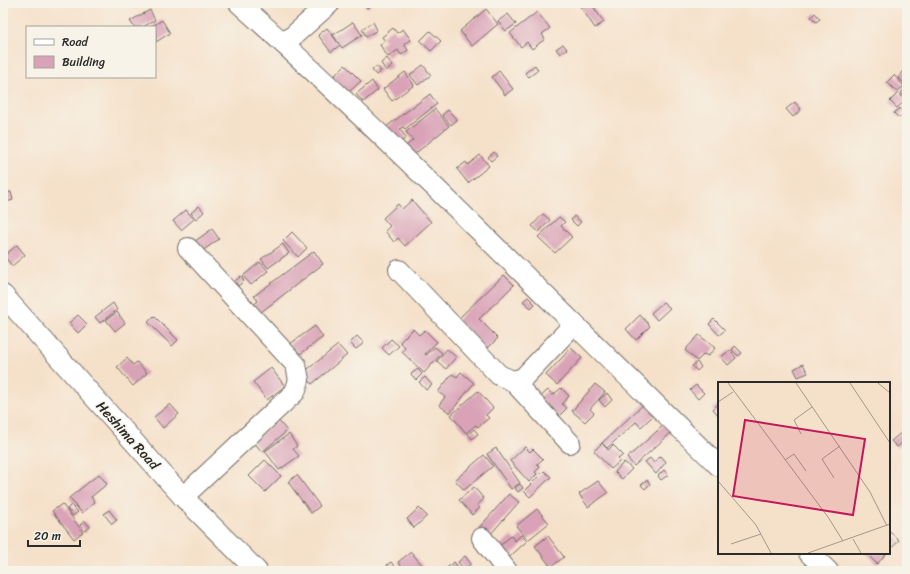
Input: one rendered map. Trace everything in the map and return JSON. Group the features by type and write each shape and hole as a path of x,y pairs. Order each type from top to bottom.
{"street":[{"path":"239,3 284,44 718,465"},
{"path":"284,44 330,3"},
{"path":"183,497 294,392 299,380 296,365 188,248"},
{"path":"398,270 499,375 513,381 570,443"},
{"name":"Heshima Road","path":"3,295 183,497 257,571"},
{"path":"513,381 523,378 574,324"},
{"path":"482,538 507,571"},
{"path":"810,554 828,571"}],"building":[{"path":"363,3 374,3 367,8"},
{"path":"578,3 594,3 597,7 594,8 604,22 595,28"},
{"path":"619,3 630,3 621,9 618,4"},
{"path":"486,9 498,24 472,46 460,31"},
{"path":"150,10 155,20 145,26 133,26 130,21"},
{"path":"537,12 550,28 542,34 545,39 532,49 527,42 521,47 510,33"},
{"path":"815,13 820,19 816,22 811,17"},
{"path":"508,14 516,24 506,31 498,21"},
{"path":"162,20 170,33 156,42 156,26 153,26"},
{"path":"353,22 362,35 342,48 340,45 331,52 318,35 327,28 339,44 333,35"},
{"path":"373,22 377,30 366,37 362,29"},
{"path":"393,28 397,33 403,29 411,40 404,44 408,50 401,55 398,50 388,57 380,45 385,41 382,37"},
{"path":"430,31 441,41 431,51 420,41"},
{"path":"563,44 567,49 560,54 556,49"},
{"path":"387,58 393,66 386,71 381,63"},
{"path":"345,65 361,81 347,94 332,78"},
{"path":"423,65 431,75 418,85 410,75"},
{"path":"535,65 538,70 529,77 525,73"},
{"path":"377,66 381,71 376,75 372,70"},
{"path":"907,67 907,85 898,78"},
{"path":"499,71 513,89 505,95 492,77"},
{"path":"405,72 414,85 392,101 383,89"},
{"path":"894,75 904,86 897,92 887,82"},
{"path":"372,81 378,90 363,102 356,94"},
{"path":"907,87 907,97 906,99 901,93"},
{"path":"898,93 906,100 897,108 890,101"},
{"path":"430,94 437,104 405,129 403,127 400,129 406,138 398,144 386,127"},
{"path":"795,102 801,110 793,117 786,109"},
{"path":"900,108 904,113 899,118 894,113"},
{"path":"435,109 449,126 411,157 403,148 413,140 406,132"},
{"path":"448,110 457,120 451,125 442,115"},
{"path":"494,152 497,156 491,161 488,157"},
{"path":"480,155 489,166 468,183 457,169 466,162 468,165"},
{"path":"11,192 13,200 3,203 3,193"},
{"path":"412,200 431,222 405,246 398,238 394,242 385,231 390,226 383,218 398,204 402,209"},
{"path":"199,206 204,212 196,219 191,213"},
{"path":"186,210 194,219 181,230 173,221"},
{"path":"543,214 550,220 539,232 532,226"},
{"path":"574,216 581,222 577,226 571,220"},
{"path":"559,217 565,222 561,226 572,237 555,253 538,237"},
{"path":"212,229 219,239 198,254 191,244"},
{"path":"292,232 307,248 298,257 283,241"},
{"path":"283,244 289,253 268,268 261,259"},
{"path":"17,245 25,255 12,266 4,256"},
{"path":"314,251 323,264 256,316 250,308 258,301 254,296"},
{"path":"260,262 268,271 251,285 243,276"},
{"path":"504,275 514,285 479,319 498,338 486,350 457,320"},
{"path":"241,276 244,281 238,286 235,281"},
{"path":"528,297 535,304 531,308 523,301"},
{"path":"663,302 670,308 657,320 651,313"},
{"path":"113,303 117,310 100,323 95,317"},
{"path":"117,312 125,323 115,331 106,320"},
{"path":"78,315 87,324 78,333 69,323"},
{"path":"640,315 650,326 636,340 626,329"},
{"path":"154,316 178,340 172,346 148,322"},
{"path":"714,319 725,330 719,335 709,324"},
{"path":"315,326 323,337 299,355 290,344"},
{"path":"413,329 419,335 425,330 437,342 425,354 426,355 435,347 442,353 424,373 402,352 405,348 400,342"},
{"path":"699,335 715,348 708,356 704,354 697,361 685,350"},
{"path":"357,336 364,343 356,349 350,343"},
{"path":"391,339 399,346 389,355 382,348"},
{"path":"338,345 347,355 312,384 303,373"},
{"path":"735,346 742,353 738,356 732,350"},
{"path":"571,348 582,358 557,385 546,375"},
{"path":"447,349 456,357 446,369 437,361"},
{"path":"730,350 736,358 728,365 721,357"},
{"path":"127,358 133,365 137,362 147,373 133,386 117,367"},
{"path":"697,362 701,367 697,371 692,366"},
{"path":"803,364 808,373 798,377 794,369"},
{"path":"271,368 285,386 267,400 253,382"},
{"path":"418,369 422,374 416,380 411,374"},
{"path":"461,372 474,383 450,413 439,405 445,397 438,392 452,374 457,377"},
{"path":"425,377 432,385 426,390 419,382"},
{"path":"595,384 605,392 590,409 594,413 585,422 572,411"},
{"path":"696,385 704,393 698,399 690,390"},
{"path":"561,388 569,396 562,404 567,408 558,417 539,398 548,390 553,395"},
{"path":"478,391 493,408 486,415 489,418 478,427 476,425 466,433 451,415"},
{"path":"607,393 612,400 605,407 599,400"},
{"path":"646,402 656,413 641,427 636,422 607,448 602,443"},
{"path":"170,404 179,414 163,428 154,417"},
{"path":"718,404 718,415 713,409"},
{"path":"278,420 287,431 262,452 253,441"},
{"path":"666,423 673,431 634,466 627,458"},
{"path":"907,428 907,444 904,441 897,447 891,441"},
{"path":"474,429 478,434 472,439 468,434"},
{"path":"289,434 297,446 293,449 299,456 279,470 265,451"},
{"path":"602,443 608,450 613,445 623,455 618,459 620,461 611,469 594,451"},
{"path":"525,447 530,452 533,449 543,459 537,464 540,467 535,472 537,474 529,482 510,461"},
{"path":"496,448 520,483 511,489 487,454"},
{"path":"484,455 493,466 464,490 455,480"},
{"path":"661,456 666,462 656,474 645,462 650,458 654,463"},
{"path":"265,460 281,476 265,492 249,476"},
{"path":"624,462 632,469 622,479 615,472"},
{"path":"664,470 668,475 661,480 658,476"},
{"path":"544,471 551,477 530,497 524,491"},
{"path":"99,474 107,484 91,497 95,502 82,513 69,498"},
{"path":"297,475 320,506 311,513 288,482"},
{"path":"647,480 650,484 645,489 641,485"},
{"path":"598,481 608,493 588,507 579,494"},
{"path":"520,484 523,488 518,492 515,488"},
{"path":"474,487 484,499 477,505 480,508 472,515 459,500"},
{"path":"509,494 519,502 488,537 478,529"},
{"path":"62,504 83,532 74,539 52,511"},
{"path":"71,505 78,512 73,516 67,509"},
{"path":"419,508 427,516 414,528 407,519"},
{"path":"537,509 549,523 528,540 516,526"},
{"path":"109,510 117,520 112,524 104,514"},
{"path":"85,521 90,527 85,531 80,525"},
{"path":"890,532 899,540 890,550"},
{"path":"521,535 527,541 505,561 495,550 511,536 515,541"},
{"path":"548,536 564,557 551,567 535,546"},
{"path":"411,552 427,571 405,571 398,562"},
{"path":"867,554 886,554 877,564"},
{"path":"465,556 471,564 464,569 458,562"},
{"path":"391,562 396,568 392,571 387,565"},
{"path":"454,562 461,571 443,571"}]}
